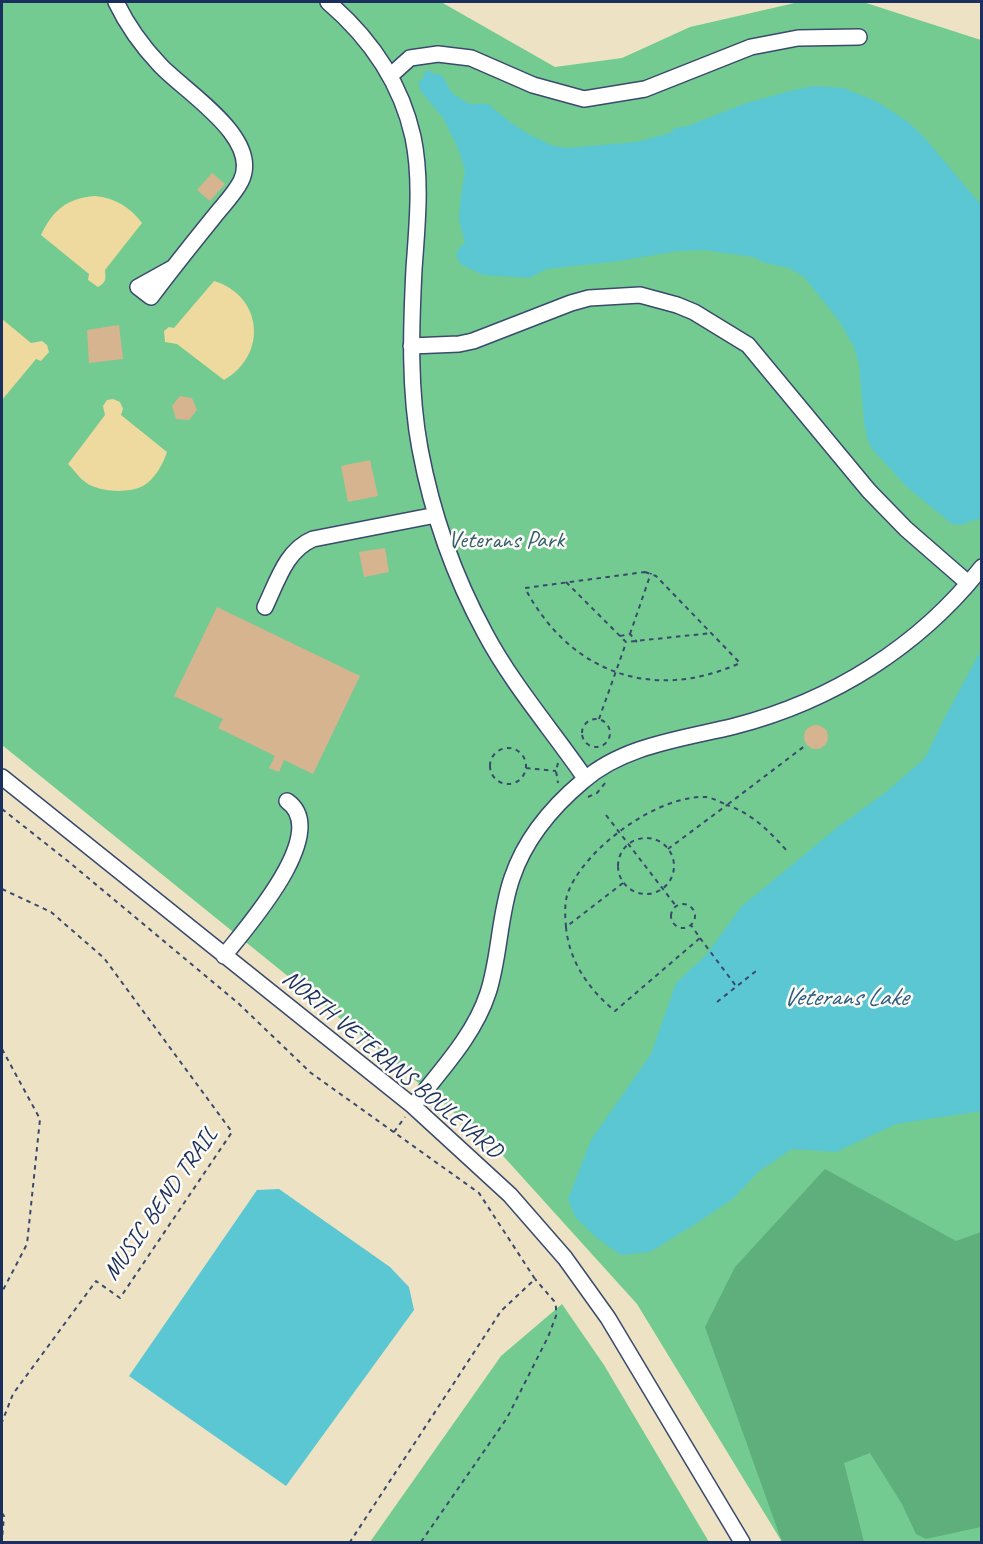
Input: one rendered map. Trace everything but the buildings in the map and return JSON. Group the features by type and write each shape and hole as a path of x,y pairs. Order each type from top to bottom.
{"street":[{"path":"116,2 144,48 172,78 222,122 232,133 243,152 244,171 241,181 174,267"},
{"path":"328,2 361,33 390,76 407,116 416,158 417,218 411,346 415,416 420,449 436,515 461,585 486,635 526,697 585,778"},
{"path":"390,76 411,58 438,54 471,58 533,85 584,99 645,89 751,46 798,38 859,37"},
{"path":"411,346 459,344 589,298 640,296 677,305 713,322 748,345 869,491 906,529 968,584"},
{"path":"265,607 294,551 305,542 436,515"},
{"path":"413,1106 465,1039 482,1008 491,982 511,879 526,845 557,804 585,778 641,749 770,716 841,685 869,669 915,636 968,584 981,567"},
{"name":"NORTH VETERANS BOULEVARD","path":"2,777 413,1106 510,1195 571,1265 608,1318 644,1374 742,1542"},
{"path":"224,956 272,894 291,859 300,829 300,818 297,810 286,801"}],"path":[{"path":"651,573 740,663 717,672 680,680 654,680 616,672 583,656 562,639 543,618 525,588 566,582 651,573"},
{"path":"630,634 651,573"},
{"path":"566,582 626,642 712,633"},
{"path":"619,636 630,634"},
{"path":"630,634 637,642"},
{"path":"599,719 626,642"},
{"path":"599,719 608,725 610,735 606,744 593,748 583,740 581,730 586,722 599,719"},
{"path":"668,849 806,745"},
{"path":"509,748 523,756 526,768 521,779 511,784 499,782 494,778 490,767 498,752 509,748"},
{"path":"559,760 556,777 562,789"},
{"path":"526,768 556,771"},
{"path":"700,938 615,1011 597,995 582,975 570,949 566,927 569,890 591,858 620,832 658,809 688,800 710,798 739,809 758,821 788,852"},
{"path":"2,809 238,1003 311,1073 479,1193 535,1279 554,1301 556,1316 548,1337 507,1418 421,1542"},
{"path":"606,815 675,906"},
{"path":"649,838 658,841 668,849 673,864 673,873 662,889 646,894 638,893 623,883 618,866 620,856 629,844 649,838"},
{"path":"566,927 623,883"},
{"name":"MUSIC BEND TRAIL","path":"2,889 51,912 104,958 232,1132 120,1298 96,1281 13,1394 2,1422"},
{"path":"687,904 693,908 695,919 691,926 678,927 672,922 671,913 675,906 687,904"},
{"path":"691,926 736,986"},
{"path":"717,1002 756,971"},
{"path":"2,1049 40,1119 27,1244 2,1292"},
{"path":"394,1132 413,1106"},
{"path":"350,1542 501,1311 535,1279"},
{"path":"2,1513 4,1516 2,1539"}],"green space":[{"name":"Veterans Park","path":"2,2 441,2 555,67 622,58 690,27 799,2 863,2 981,40 981,1542 782,1542 637,1304 495,1147 373,1045 2,745"},
{"path":"825,1169 956,1241 981,1232 981,1527 926,1539 916,1534 902,1504 870,1453 844,1463 864,1542 782,1542 705,1327 735,1267"},
{"path":"562,1304 604,1365 709,1542 370,1542 501,1356"}],"sand":[{"path":"95,196 121,204 142,223 105,270 105,280 98,287 88,280 89,274 41,235 56,212 62,207 76,199"},
{"path":"214,281 230,289 242,299 250,312 254,327 253,342 248,356 238,369 224,380 177,344 165,342 164,331 169,327 174,328"},
{"path":"2,319 31,343 42,341 47,345 49,352 41,361 36,359 2,400"},
{"path":"113,399 120,402 123,409 121,415 167,452 155,475 143,486 131,490 111,490 92,486 68,464 105,415 103,406 107,400"}],"water":[{"path":"429,70 434,74 442,75 452,93 469,104 488,104 530,135 551,145 566,148 636,142 670,133 675,128 688,126 746,103 814,86 843,88 876,101 908,122 924,137 981,205 981,518 960,525 952,524 907,487 873,450 868,441 864,422 859,364 854,347 840,322 804,277 789,268 765,263 753,257 704,250 678,251 619,261 547,269 529,278 483,275 460,264 456,255 465,243 459,220 465,171 458,148 443,118 420,90 419,82"},
{"name":"Veterans Lake","path":"981,650 981,1111 896,1124 836,1152 792,1149 758,1172 734,1198 650,1252 621,1255 597,1238 575,1217 568,1199 591,1140 651,1054 676,983 707,954 741,907 839,826 885,793 925,758"},
{"path":"279,1189 390,1267 409,1287 414,1310 286,1486 129,1376 257,1190"}]}
